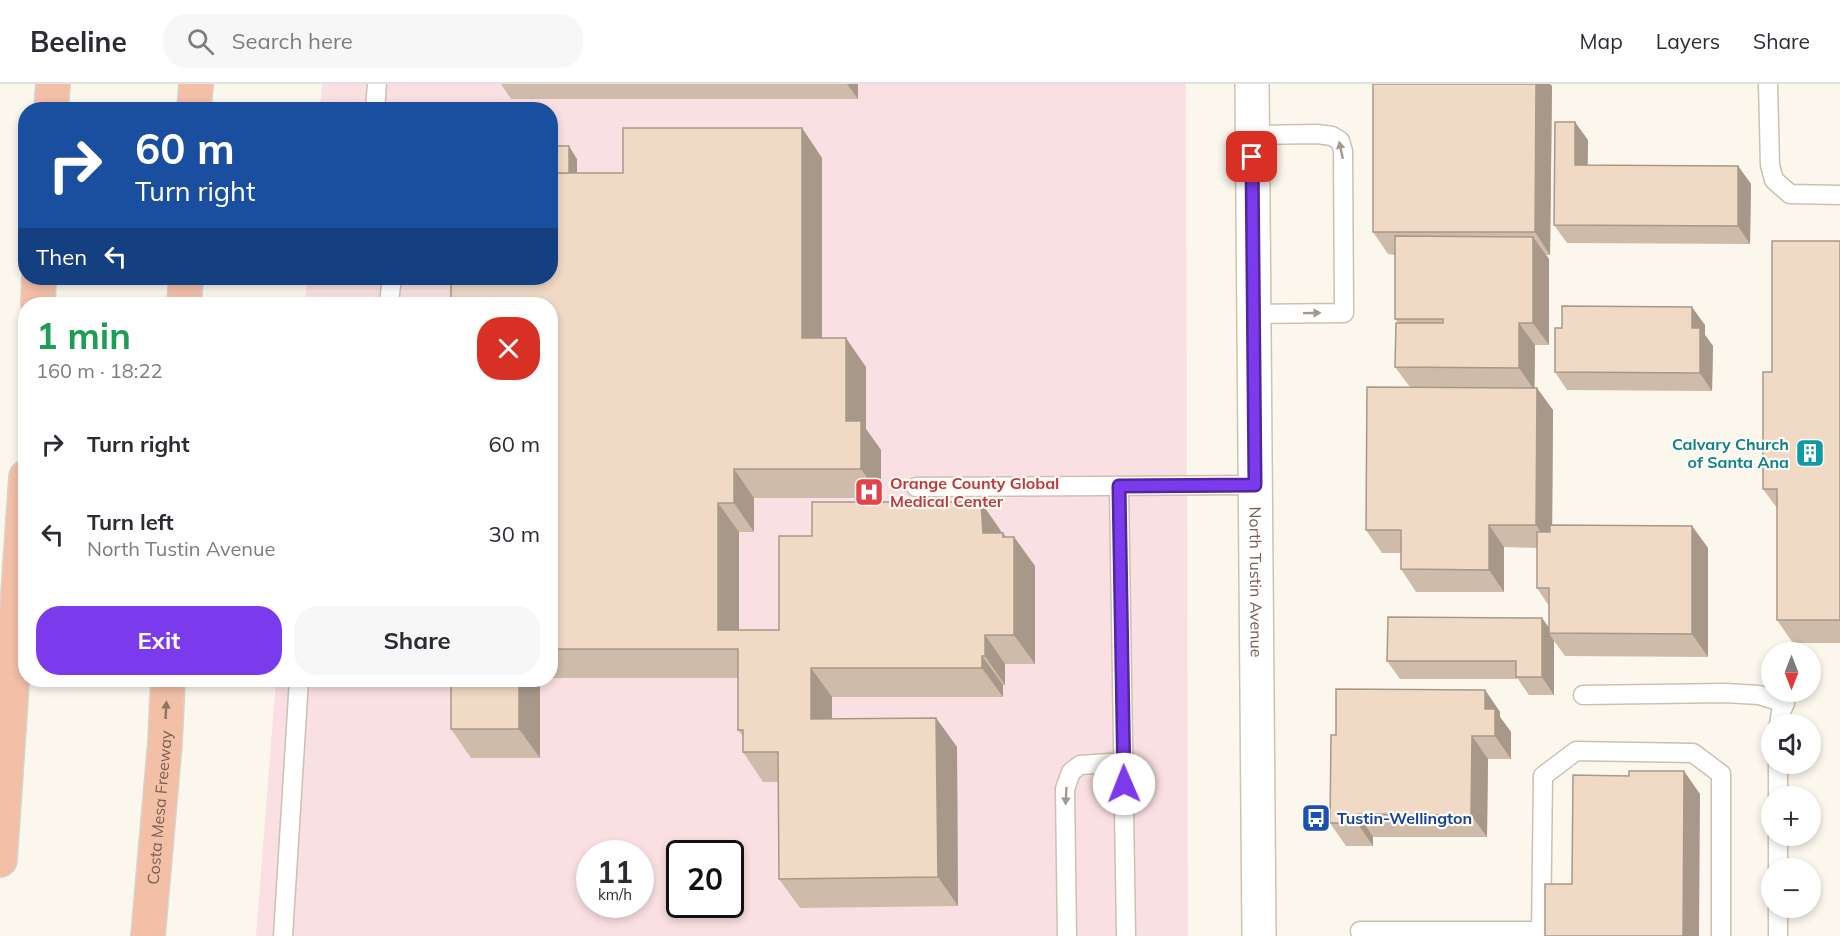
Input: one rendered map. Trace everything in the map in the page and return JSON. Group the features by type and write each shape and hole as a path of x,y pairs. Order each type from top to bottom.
{"highway":[{"path":"52,102 53,84"},
{"path":"195,102 196,84"},
{"path":"0,860 18,595"},
{"name":"Costa Mesa Freeway","path":"148,936 168,687"}],"main road":[{"name":"North Tustin Avenue","path":"1251,84 1259,936"}],"lane":[{"path":"376,102 377,84"},
{"path":"1768,84 1770,165 1774,180 1790,194 1840,195"},
{"path":"1252,135 1317,134 1332,136 1340,141 1343,151 1344,313 1254,314"},
{"path":"916,487 1255,485"},
{"path":"1119,486 1126,936"},
{"path":"283,936 299,687"},
{"path":"1583,695 1725,693 1759,695 1785,703 1781,714"},
{"path":"1360,931 1541,934 1543,776 1576,751 1693,753 1721,774 1721,936"},
{"path":"1067,936 1065,789 1071,772 1080,765 1124,762"},
{"path":"1778,918 1778,936"}],"shaded area":[{"name":"Orange County Global Medical Center","path":"322,84 1186,84 1188,936 256,936 275,687 558,687 558,297 306,297 306,285 558,285 558,102 321,102"}],"building":[{"path":"1373,84 1536,84 1535,232 1373,232"},
{"path":"1555,122 1575,122 1575,165 1738,166 1738,226 1554,225"},
{"path":"623,128 802,128 802,338 846,338 846,421 861,421 861,469 734,469 734,503 718,503 718,630 779,630 779,536 812,536 812,502 981,502 983,533 1003,533 1003,537 1014,537 1014,635 985,635 985,656 982,656 982,668 811,668 811,719 936,718 938,877 779,879 778,752 743,752 743,730 738,730 738,649 558,649 558,297 451,297 451,285 558,285 558,173 623,173"},
{"path":"558,146 569,146 569,173 558,173"},
{"path":"1395,236 1533,237 1533,323 1519,323 1519,368 1395,367 1396,323 1443,323 1443,319 1395,319"},
{"name":"Calvary Church of Santa Ana","path":"1772,241 1840,241 1840,620 1777,620 1777,489 1763,489 1763,372 1772,372"},
{"path":"1562,306 1692,307 1692,328 1700,328 1700,373 1555,372 1555,328 1562,328"},
{"path":"1367,387 1537,388 1536,525 1489,525 1489,570 1401,569 1401,530 1366,530"},
{"path":"1550,525 1692,526 1692,634 1549,633 1549,588 1537,588 1537,532 1550,532"},
{"path":"1388,617 1542,618 1542,677 1516,677 1516,661 1387,661"},
{"path":"451,687 519,687 519,729 451,729"},
{"path":"1336,689 1485,690 1485,709 1495,709 1495,736 1472,736 1471,815 1358,814 1357,823 1330,823 1331,735 1336,735"},
{"path":"1629,771 1684,771 1683,936 1545,936 1545,884 1572,884 1573,775 1629,776"}],"place":[{"name":"Calvary Church of Santa Ana","path":"1810,453"},
{"name":"Orange County Global Medical Center","path":"869,492"},
{"name":"Tustin-Wellington","path":"1316,818"}],"route":[{"path":"1124,784 1119,486 1255,485 1252,157"}]}
